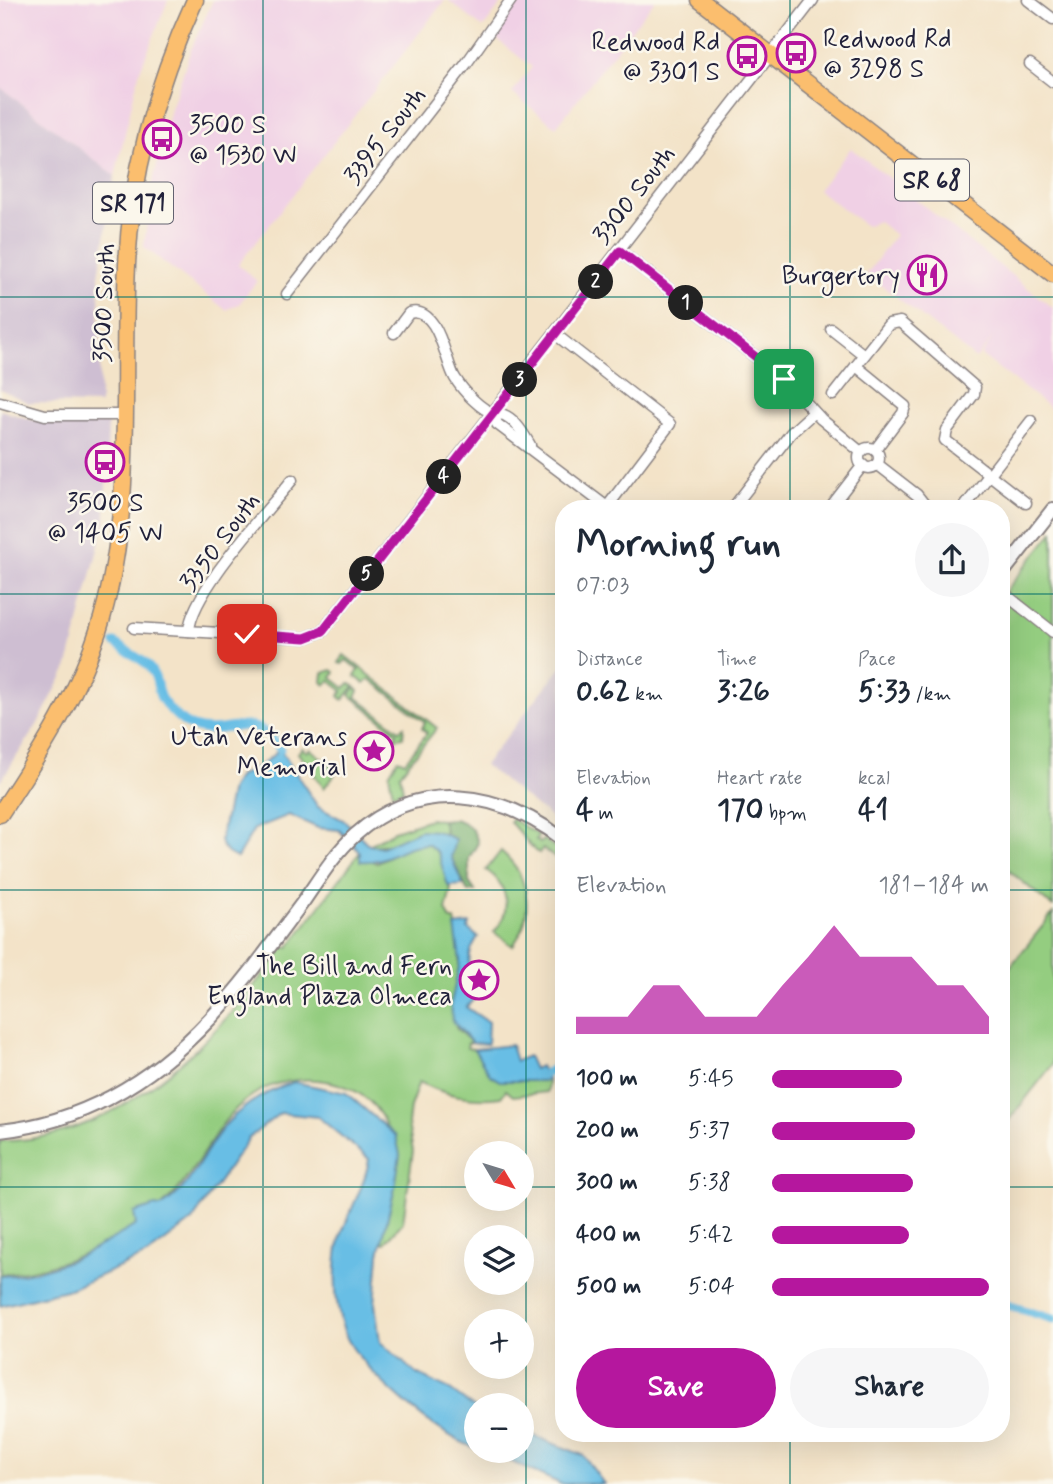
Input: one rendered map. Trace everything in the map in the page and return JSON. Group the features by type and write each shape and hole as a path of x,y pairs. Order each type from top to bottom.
{"main road":[{"name":"3500 South","path":"0,814 66,708 103,616 123,504 127,266 137,178 164,74 195,0"},
{"name":"SR 68","path":"700,0 1053,274"}],"street":[{"name":"3395 South","path":"287,294 466,64 511,0"},
{"name":"3300 South","path":"134,628 305,638 318,635 493,414 813,0"},
{"path":"1028,0 1053,19"},
{"path":"1030,64 1053,82"},
{"path":"620,251 784,379 814,412 861,452"},
{"path":"394,333 409,313 423,315 442,341 451,370 461,388 493,414 505,415 517,425 533,448 598,500"},
{"path":"833,395 887,326 895,320 928,343 938,356 974,385 975,392 947,430 945,438 1026,503"},
{"path":"831,329 864,355"},
{"path":"555,334 670,424 612,500"},
{"path":"856,366 905,406 903,413 875,450"},
{"path":"0,402 44,415 125,415"},
{"path":"739,500 791,433 814,412"},
{"path":"970,500 1031,421"},
{"path":"866,448 875,450 879,458 877,464 869,468 863,466 859,457 861,452 866,448"},
{"path":"877,464 921,500"},
{"path":"836,500 863,466"},
{"name":"3350 South","path":"189,631 190,619 207,589 292,480"},
{"path":"1010,564 1053,509"},
{"path":"1010,598 1053,632"},
{"path":"0,1131 39,1126 88,1110 126,1090 162,1064 209,1020 240,985 353,837 378,818 409,804 437,798 462,797 519,810 555,834"}],"shaded area":[{"path":"0,0 168,0 139,73 115,176 0,87"},
{"path":"213,0 445,0 238,265 257,281 239,304 226,310 144,247 151,190 169,115 191,49"},
{"path":"448,0 504,0 483,28"},
{"path":"521,0 655,0 556,127 512,93 532,67 493,36"},
{"path":"0,87 115,176 99,275 100,404 29,403 0,389"},
{"path":"851,148 1053,308 1053,410 981,355 995,335 976,359 867,274 895,235 878,221 866,226 818,190"},
{"path":"0,410 32,420 108,423 105,521 68,666 37,725 0,782"},
{"path":"555,675 555,821 484,765"}],"green space":[{"path":"1053,532 1053,907 1010,871 1010,586"},
{"path":"344,655 437,728 400,774 403,790 393,794 389,774 398,759 405,762 427,733 422,728 425,722 370,679 365,684 355,676 359,670 346,660 342,664 339,663"},
{"path":"332,670 335,672 332,678 345,688 349,683 354,686 343,700 339,696 343,691 330,681 325,685 322,682 323,673"},
{"path":"355,687 359,691 356,697 399,730 404,727 403,737 394,739 397,733 350,695"},
{"path":"302,748 307,752 310,749 332,766 330,770 335,774 324,788 298,753"},
{"path":"430,819 442,820 446,834 424,832 389,843 369,845 394,831"},
{"path":"454,819 470,828 478,843 469,858 469,882 475,891 468,892 451,857 454,839 446,834 442,820"},
{"path":"511,819 539,835 536,840 540,843 544,839 555,848 555,858 543,849 539,853 535,851 510,822"},
{"path":"411,844 428,844 438,853 451,889 446,910 451,920 455,920 460,946 456,1028 472,1043 468,1043 467,1048 474,1049 490,1075 500,1081 548,1081 547,1092 513,1096 506,1090 501,1097 469,1097 449,1094 419,1082 410,1107 408,1124 413,1151 403,1222 385,1243 375,1242 389,1145 389,1136 381,1116 368,1100 351,1089 331,1082 310,1079 288,1081 268,1087 250,1097 227,1118 185,1181 159,1209 139,1224 71,1259 0,1274 0,1141 44,1136 86,1123 126,1103 163,1078 229,1015 284,946 289,947 360,852 376,863"},
{"path":"501,851 518,872 526,896 524,921 513,946 494,932 504,916 505,899 499,883 486,870"},
{"path":"1053,913 1053,1064 1010,1119 1010,967"}],"water":[{"path":"280,749 318,807 345,821 369,845 382,847 420,830 436,831 455,839 451,857 463,885 448,886 438,853 428,844 410,847 378,860 360,861 360,852 339,830 318,828 289,815 254,829 237,858 228,854 220,841 231,788 239,776 263,764"},
{"path":"470,924 468,929 478,937 471,951 470,972 481,992 466,1007 488,1022 487,1044 472,1043 452,1020 451,1003 460,961 455,926"},
{"path":"511,1045 516,1061 528,1056 534,1069 540,1066 548,1081 500,1081 490,1075 474,1049"},
{"path":"294,1082 346,1093 396,1136 400,1155 379,1254 375,1304 380,1342 418,1375 450,1390 464,1400 464,1443 422,1417 383,1383 353,1349 345,1334 337,1295 337,1255 343,1230 369,1159 318,1117 280,1113 249,1138 192,1221 147,1255 70,1289 0,1306 0,1276 38,1271 71,1260 136,1225 134,1213 155,1206 161,1207 172,1199 182,1189 229,1121 259,1097"},
{"path":"534,1436 583,1455 604,1484 561,1484 514,1463 534,1463"}],"waterway":[{"path":"115,643 150,668 161,698 185,723 206,730 250,726 270,736 280,749"},
{"path":"534,1076 545,1074 555,1068"},
{"path":"1010,1306 1053,1319"}],"place":[{"name":"Redwood Rd @ 3298 S","path":"796,53"},
{"name":"Redwood Rd @ 3301 S","path":"747,56"},
{"name":"3500 S @ 1530 W","path":"162,139"},
{"name":"Burgertory","path":"927,275"},
{"name":"3500 S @ 1405 W","path":"105,462"},
{"name":"Utah Veterans Memorial","path":"374,751"},
{"name":"The Bill and Fern England Plaza Olmeca","path":"479,980"}],"route":[{"path":"247,634 305,638 323,631 620,251 784,379"}]}
